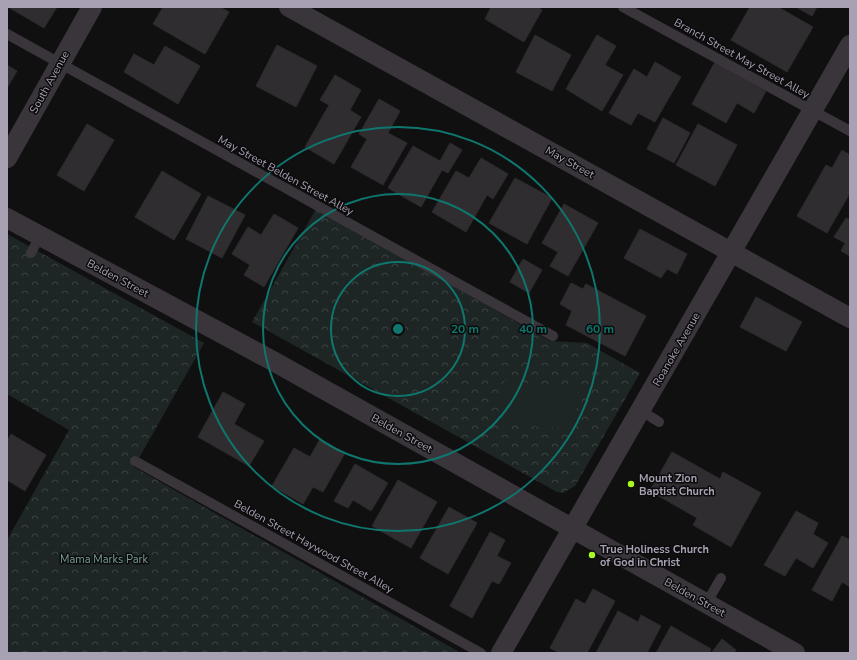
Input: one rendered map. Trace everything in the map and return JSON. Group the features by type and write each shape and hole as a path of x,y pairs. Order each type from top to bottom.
{"street":[{"name":"South Avenue","path":"7,158 92,7"},
{"name":"May Street","path":"290,7 850,318"},
{"name":"Roanoke Avenue","path":"501,653 850,45"},
{"name":"Belden Street","path":"7,218 36,244 273,361 795,653"}],"lane":[{"name":"Branch Street May Street Alley","path":"624,7 850,131"},
{"name":"May Street Belden Street Alley","path":"7,34 553,336"},
{"path":"640,410 659,422"},
{"name":"Belden Street Haywood Street Alley","path":"135,461 480,653"},
{"path":"706,604 721,578"}],"green space":[{"path":"316,209 550,341 587,343 640,373 575,486 563,493 557,492 252,322"},
{"name":"Mama Marks Park","path":"7,234 204,343 134,467 461,653 7,653 7,540 69,430 7,394"},
{"path":"504,381 578,388 575,430 500,423"}],"building":[{"path":"8,7 57,7 44,28"},
{"path":"163,7 220,7 229,12 205,54 153,24"},
{"path":"491,7 538,7 542,10 524,42 485,19"},
{"path":"750,7 778,7 813,27 787,72 731,40"},
{"path":"796,7 817,7 812,16"},
{"path":"535,35 571,55 552,91 516,72"},
{"path":"597,35 616,46 605,65 623,75 602,111 566,89"},
{"path":"277,45 317,66 296,107 256,86"},
{"path":"165,46 200,66 178,104 124,72 134,54 154,65"},
{"path":"655,62 681,77 655,122 638,113 631,125 609,113 634,69 647,77"},
{"path":"715,62 766,91 754,113 737,103 726,123 692,104"},
{"path":"7,65 17,71 7,88"},
{"path":"335,75 361,90 350,110 361,117 334,164 305,147 329,105 320,100"},
{"path":"379,99 400,111 388,133 407,143 383,185 351,167 367,139 359,134"},
{"path":"663,118 690,133 674,163 647,149"},
{"path":"87,124 114,140 84,191 57,175"},
{"path":"698,124 737,145 715,186 676,165"},
{"path":"450,143 462,150 448,173 442,170 421,207 388,188 413,146 440,161"},
{"path":"842,150 850,155 850,193 827,233 797,216 826,165 832,168"},
{"path":"481,158 508,174 493,199 487,195 466,232 432,212 456,171 469,178"},
{"path":"162,171 201,194 174,240 135,217"},
{"path":"515,178 552,198 527,244 489,223"},
{"path":"208,196 245,215 222,258 186,239"},
{"path":"564,204 598,223 568,276 550,266 558,252 542,243"},
{"path":"274,214 298,228 264,287 244,275 250,265 232,254 248,227 261,235"},
{"path":"846,218 850,220 850,256 841,251 845,243 834,237"},
{"path":"640,229 687,254 677,274 667,269 661,278 624,258"},
{"path":"523,259 542,270 529,293 510,282"},
{"path":"571,283 583,289 586,284 646,316 625,356 566,325 572,311 560,304"},
{"path":"756,297 802,322 786,351 740,327"},
{"path":"223,392 245,404 234,424 264,441 249,466 198,437"},
{"path":"11,434 46,455 25,491 7,480 7,441"},
{"path":"320,439 345,453 323,492 313,487 303,504 272,486 294,448 310,457"},
{"path":"672,452 720,479 723,472 761,493 731,547 693,525 697,518 650,491"},
{"path":"355,464 388,483 371,511 353,500 348,508 334,501"},
{"path":"398,480 437,502 411,548 372,526"},
{"path":"449,507 477,523 448,574 420,558"},
{"path":"796,511 818,523 813,534 828,543 813,568 796,558 785,576 764,565"},
{"path":"490,532 505,540 497,556 511,563 499,584 492,581 472,618 450,606"},
{"path":"842,536 850,540 850,587 842,582 832,601 812,590"},
{"path":"593,589 615,601 587,653 560,653 550,648 576,599 585,604"},
{"path":"618,611 638,622 641,615 661,626 647,653 596,653"},
{"path":"671,626 711,649 709,653 656,653"},
{"path":"722,639 736,650 734,653 712,652"}],"place":[{"name":"Mount Zion Baptist Church","path":"631,484"},
{"name":"True Holiness Church of God in Christ","path":"592,555"}]}
